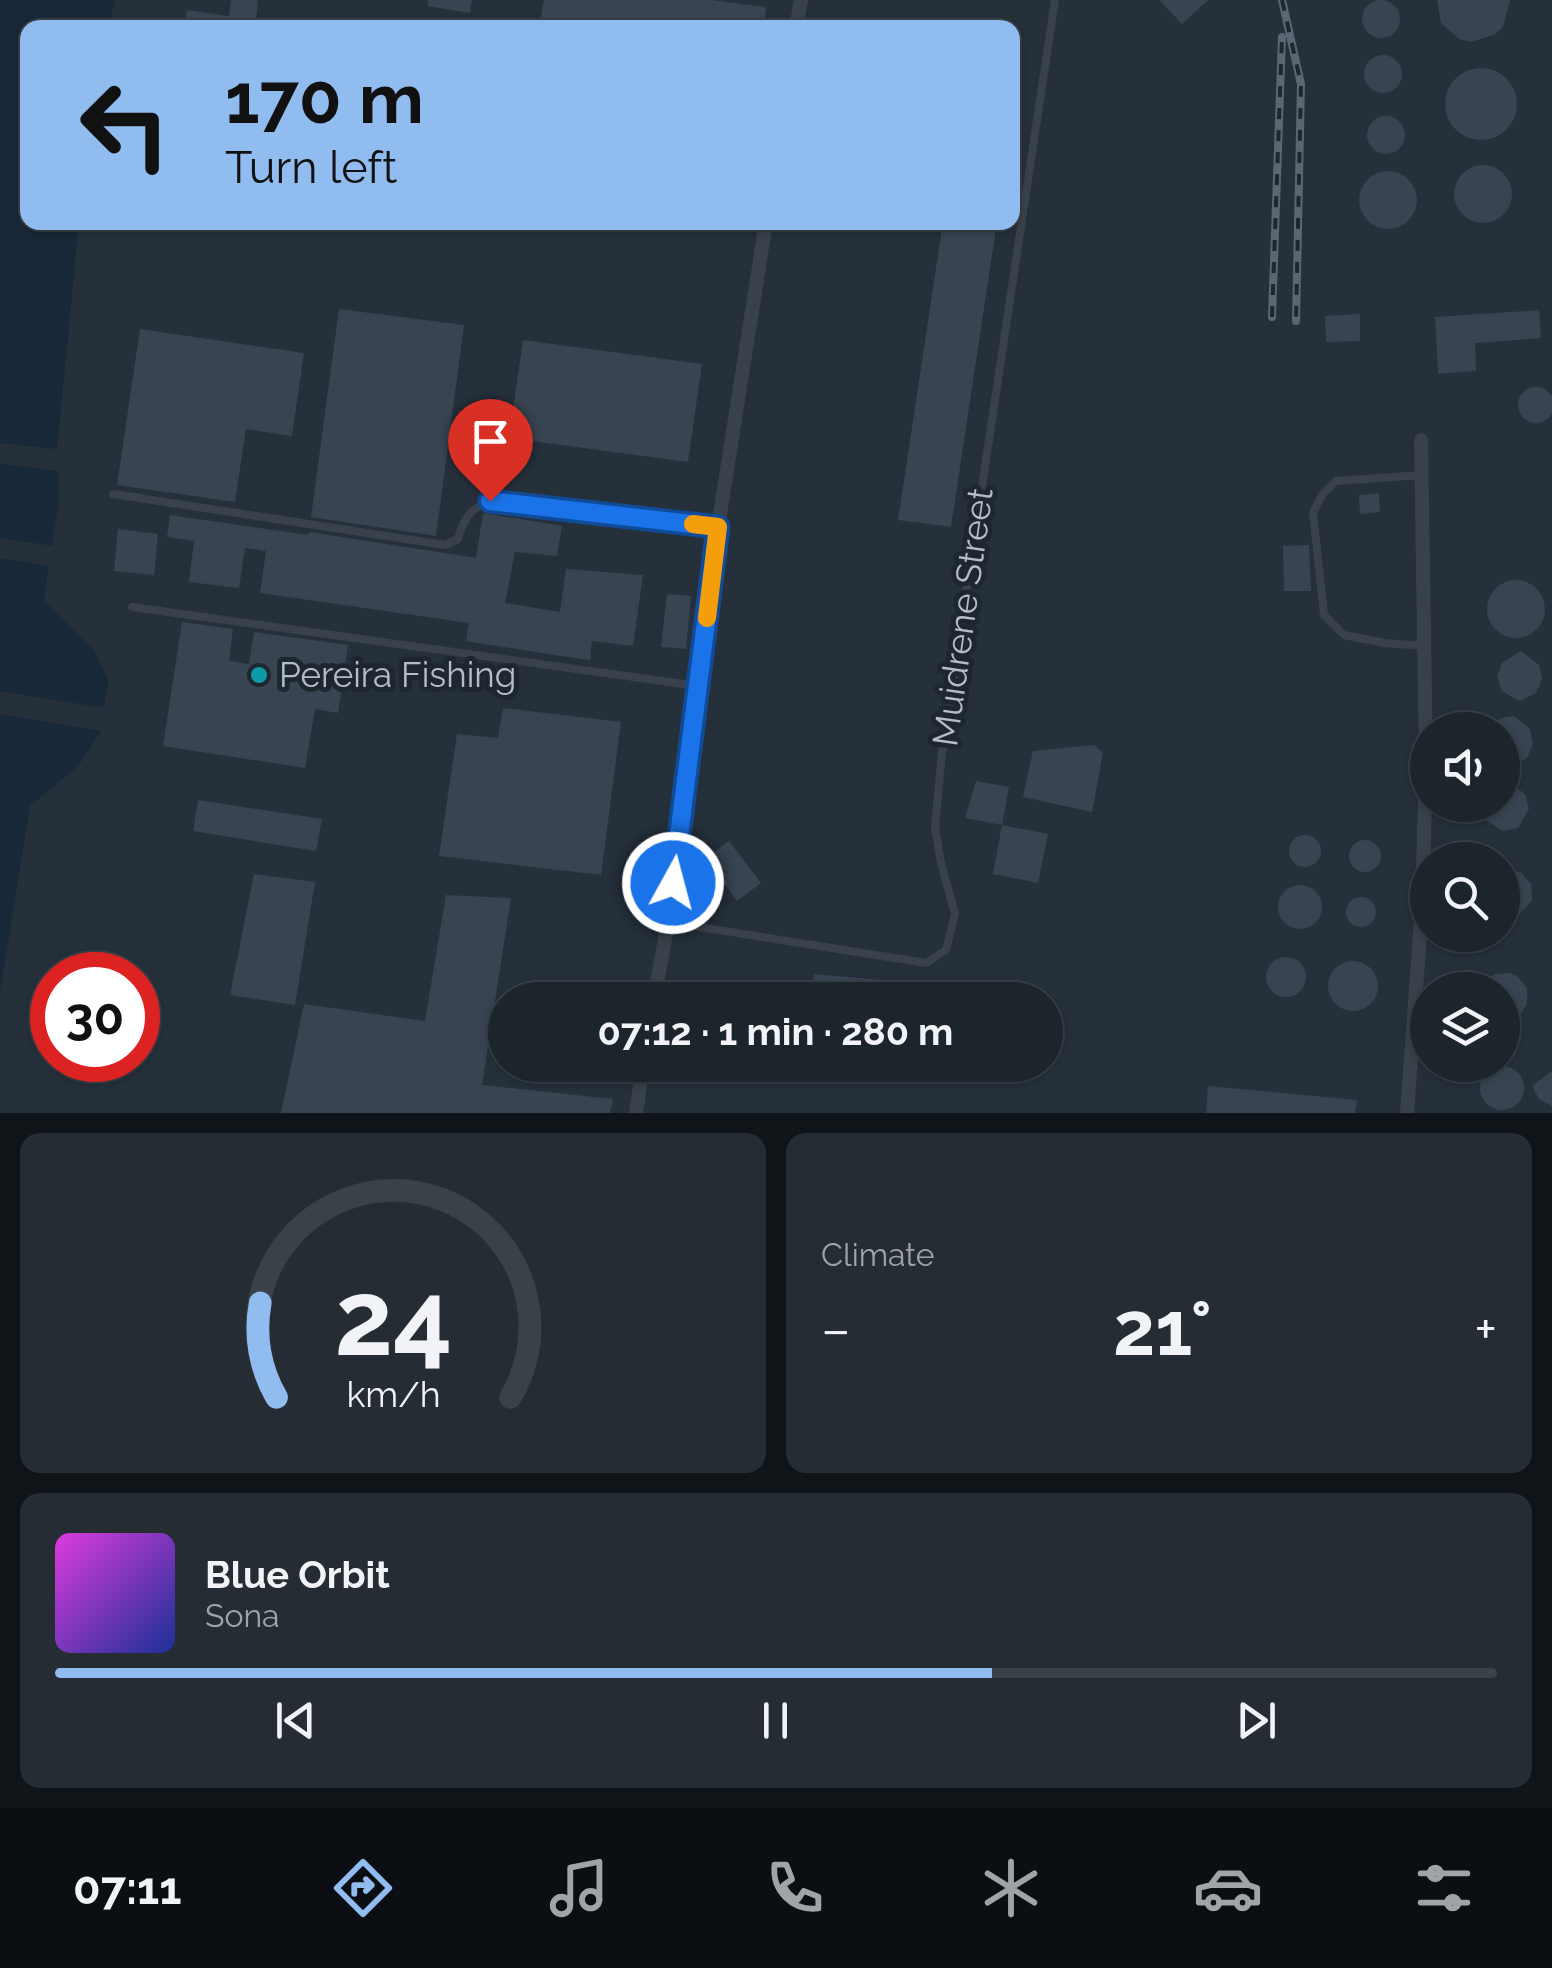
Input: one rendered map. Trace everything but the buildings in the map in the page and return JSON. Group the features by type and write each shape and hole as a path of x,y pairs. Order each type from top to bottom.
{"street":[{"path":"657,982 718,527 765,230"},
{"path":"1407,1113 1422,907 1426,762 1422,440"},
{"path":"636,1113 641,1082"}],"lane":[{"name":"Muidrene Street","path":"668,922 926,963 946,950 955,914 936,827 942,753 1055,0"},
{"path":"1422,476 1336,480 1312,513 1324,615 1344,635 1425,646"},
{"path":"113,494 445,546 458,539 464,520 475,507 490,501 718,527"},
{"path":"132,607 698,686"}],"water":[{"path":"0,0 115,0 110,20 20,20 20,230 78,230 57,449 59,499 44,600 95,651 108,681 101,731 79,765 30,806 0,993"}],"pier":[{"path":"0,443 57,449 59,471 0,464"},
{"path":"0,538 54,546 50,566 0,558"},
{"path":"0,691 105,708 101,731 0,714"}],"railway":[{"path":"1282,0 1301,84 1296,321"},
{"path":"1272,317 1282,37"}],"slow traffic":[{"path":"693,524 718,527 707,618"}],"place":[{"name":"Pereira Fishing","path":"259,675"}],"route":[{"path":"490,501 718,527 673,883"}]}
